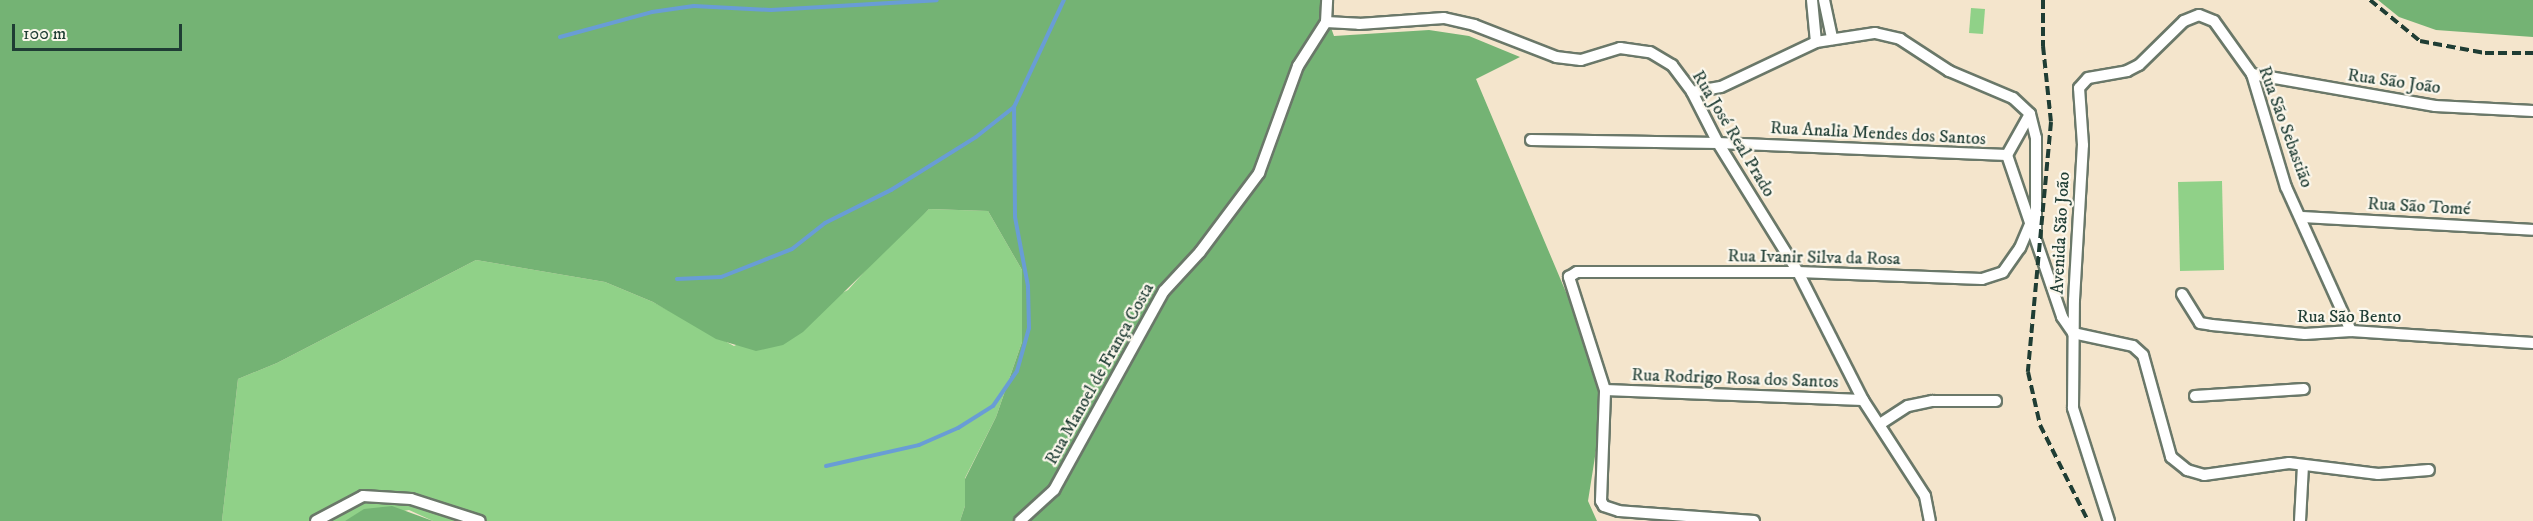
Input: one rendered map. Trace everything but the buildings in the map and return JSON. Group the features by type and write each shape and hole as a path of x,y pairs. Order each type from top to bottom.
{"street":[{"path":"1326,22 1327,0"},
{"path":"1812,0 1816,42"},
{"path":"1824,0 1832,39"},
{"name":"Rua São Sebastião","path":"2199,15 2214,21 2252,74 2286,187 2302,217 2351,330"},
{"name":"Avenida São João","path":"2109,521 2073,408 2073,333 2083,145 2079,88 2088,78 2127,71 2139,65 2167,35 2199,15"},
{"name":"Rua José Real Prado","path":"1326,22 1359,24 1444,18 1474,25 1556,57 1581,60 1620,48 1650,52 1672,65 1692,92 1718,143 1798,273 1863,400 1925,496 1930,521"},
{"name":"Rua Manoel de França Costa","path":"1020,521 1054,490 1164,291 1200,252 1259,174 1298,66 1326,22"},
{"path":"1692,92 1721,87 1816,42 1875,33 1900,39 1948,71 2013,98 2030,114 2036,138 2036,239"},
{"name":"Rua São João","path":"2252,74 2435,106 2533,111"},
{"path":"2007,155 2030,114"},
{"name":"Rua Analia Mendes dos Santos","path":"1531,140 1718,143 2007,155 2030,224"},
{"name":"Rua São Tomé","path":"2302,217 2533,230"},
{"path":"2030,224 2062,317 2073,333 2133,346 2143,355 2171,457 2187,470 2204,475 2276,464 2378,474 2429,470"},
{"name":"Rua Ivanir Silva da Rosa","path":"1605,390 1569,277 1577,272 1798,273 1982,279 2004,272 2020,248 2030,224"},
{"name":"Rua São Bento","path":"2182,294 2200,323 2305,334 2351,330 2533,343"},
{"path":"2195,396 2304,389"},
{"path":"1605,390 1601,501 1604,506 1619,511 1754,521"},
{"name":"Rua Rodrigo Rosa dos Santos","path":"1605,390 1863,400"},
{"path":"1880,424 1908,406 1932,400 1996,401"},
{"path":"2300,521 2303,465"},
{"path":"316,521 363,496 411,499 480,521"}],"green space":[{"path":"0,0 1321,0 1334,36 1429,30 1469,36 1520,57 1476,79 1606,387 1588,501 1597,521 960,521 965,506 965,479 996,417 1022,342 1022,270 988,211 929,209 803,332 783,345 756,351 716,339 653,302 605,282 476,260 277,363 238,379 222,521 0,521"},
{"path":"2378,0 2533,0 2533,37 2436,30 2399,17"},
{"path":"1971,8 1985,9 1983,34 1969,33"},
{"path":"2222,181 2224,270 2180,271 2178,182"},
{"path":"929,209 988,211 1022,270 1022,342 996,417 965,478 965,506 960,521 433,521 409,510 345,521 222,521 238,379 277,363 476,260 605,282 653,302 734,346 848,290 891,242"},
{"path":"392,506 433,521 345,521 364,509"}],"waterway":[{"path":"560,37 652,12 694,6 771,10 937,0"},
{"path":"677,279 721,277 792,249 825,223 891,190 976,137 1014,107 1064,0"},
{"path":"826,466 919,445 958,428 993,406 1017,371 1029,328 1028,286 1015,217 1014,107"}],"railway":[{"path":"2043,0 2043,46 2051,122 2028,372 2040,425 2088,521"},
{"path":"2370,0 2420,41 2485,53 2533,53"}]}
